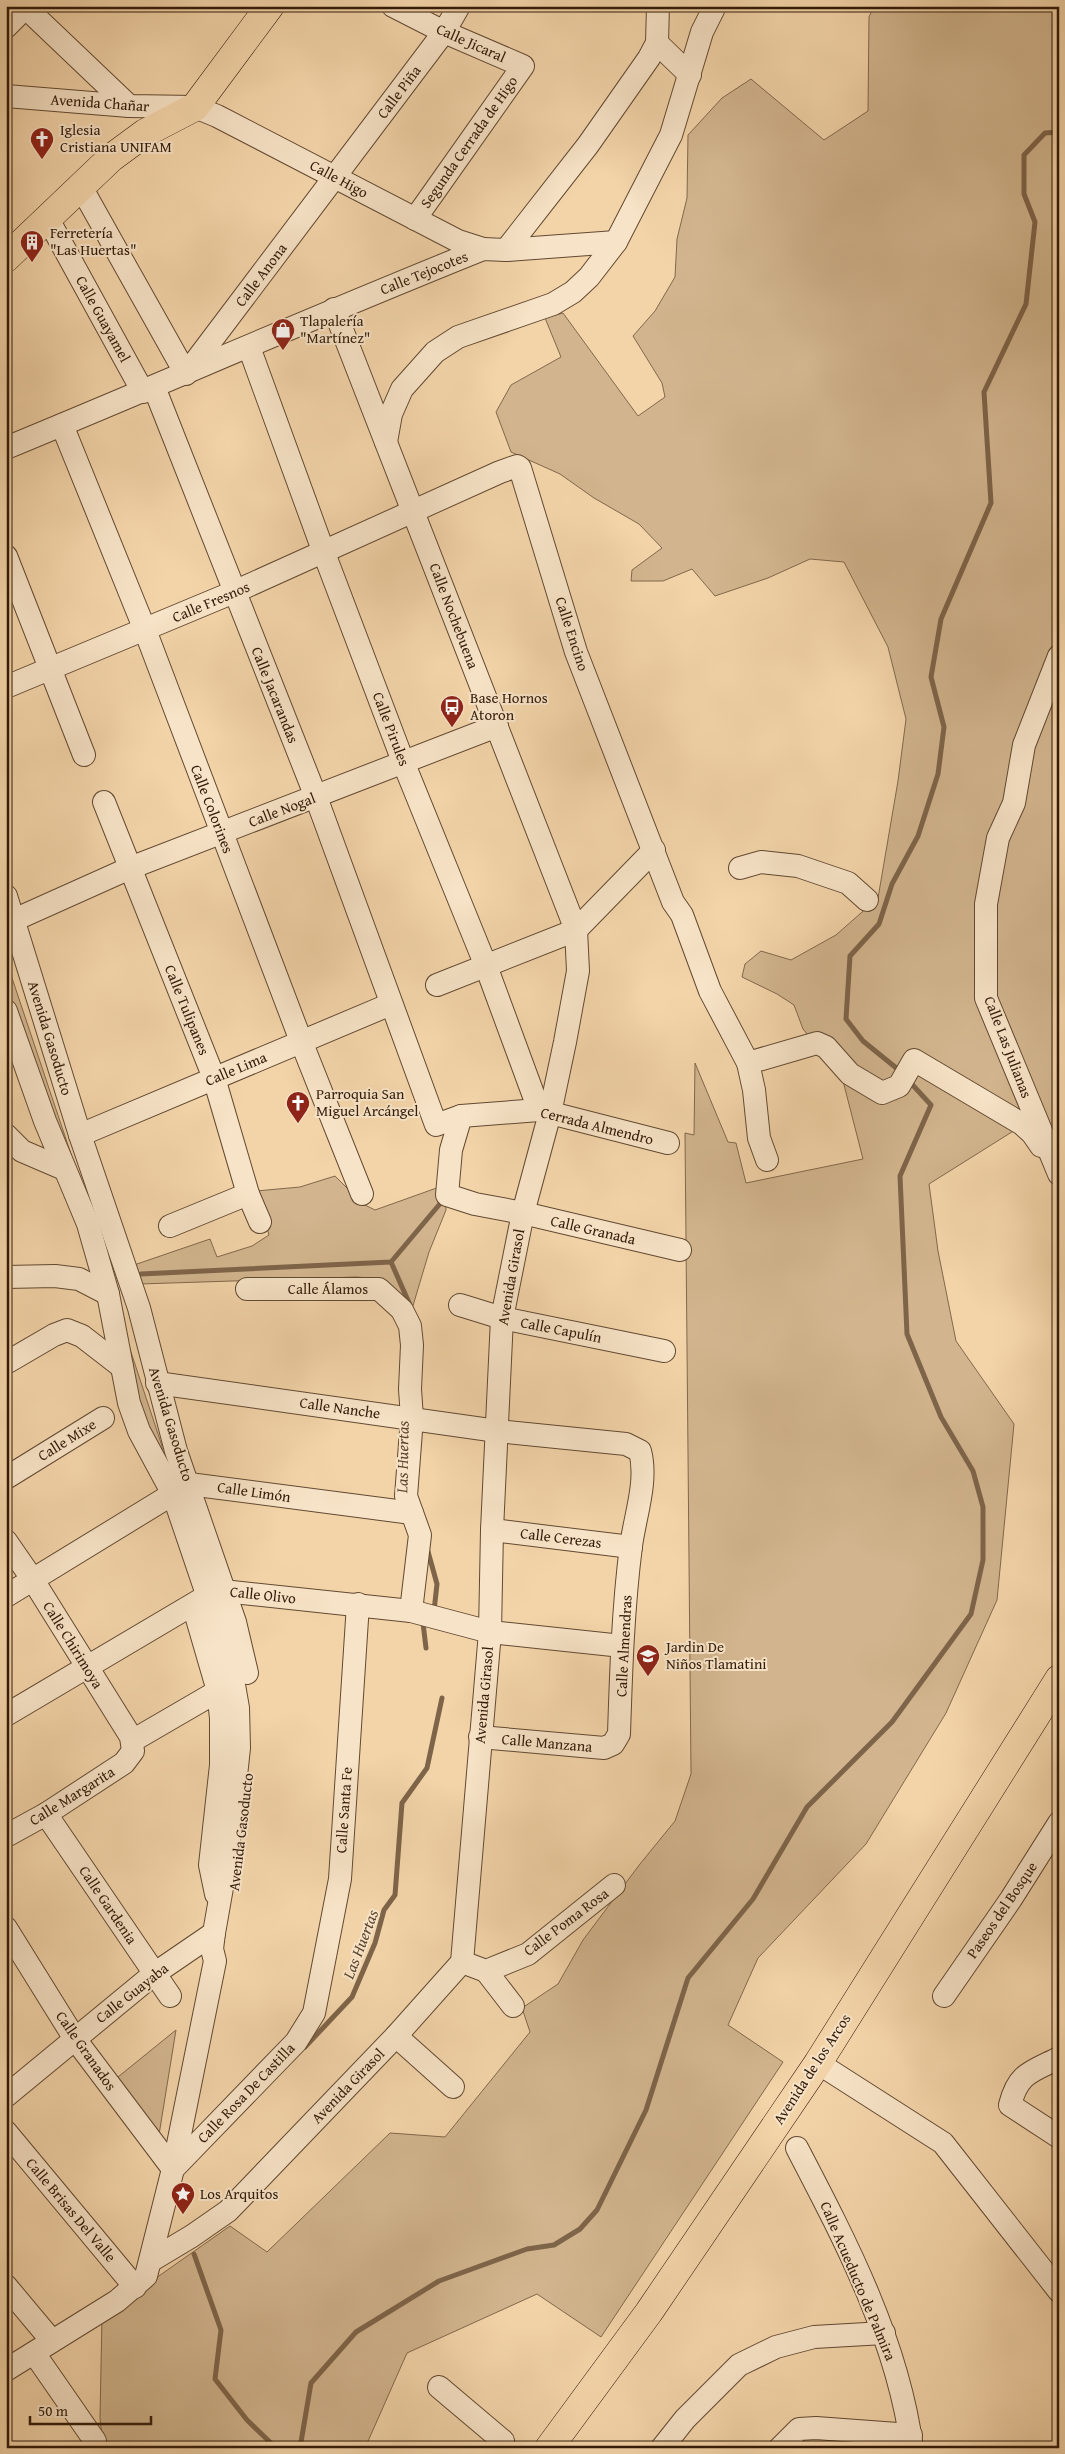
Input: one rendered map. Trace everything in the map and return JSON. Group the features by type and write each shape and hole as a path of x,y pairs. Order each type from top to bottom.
{"main road":[{"path":"6,258 111,158 138,138 195,107 270,6"},
{"name":"Avenida de los Arcos","path":"549,2448 649,2312 818,2063 1059,1679"}],"street":[{"name":"Calle Jicaral","path":"393,6 444,32 523,66"},
{"name":"Calle Piña","path":"335,176 444,32 459,6"},
{"path":"506,250 588,145 649,58 657,42 658,6"},
{"path":"386,442 391,414 402,389 435,352 458,337 553,304 573,292 589,277 616,242 671,135 702,32 716,6"},
{"path":"6,27 25,7 129,106"},
{"path":"657,42 690,75"},
{"name":"Segunda Cerrada de Higo","path":"415,219 523,66"},
{"name":"Avenida Chañar","path":"6,96 129,106 195,107"},
{"name":"Calle Higo","path":"195,107 335,176 458,241 483,249"},
{"name":"Calle Anona","path":"186,374 335,176"},
{"path":"81,187 186,374"},
{"name":"Calle Guayamel","path":"48,219 149,390"},
{"name":"Calle Tejocotes","path":"6,448 149,390 334,309 483,249 506,250 616,242"},
{"name":"Calle Nochebuena","path":"334,309 576,930"},
{"name":"Calle Pirules","path":"249,347 404,764 545,1112"},
{"name":"Calle Jacarandas","path":"149,390 234,592 316,798 436,1125"},
{"name":"Calle Colorines","path":"62,425 145,630 301,1041 362,1194"},
{"name":"Calle Encino","path":"413,512 500,472 517,466 523,471 576,652 673,902 682,915 720,1012 748,1063 754,1090 759,1138 767,1160"},
{"name":"Calle Fresnos","path":"6,687 51,670 234,592 413,512"},
{"path":"6,556 84,755"},
{"name":"Calle Las Julianas","path":"1058,1173 986,998 986,904 998,838 1014,803 1024,745 1059,656"},
{"name":"Calle Nogal","path":"14,920 126,870 404,764 497,726"},
{"name":"Calle Tulipanes","path":"100,804 214,1078 248,1194 260,1222"},
{"path":"437,985 576,930 654,850"},
{"path":"740,868 761,862 798,866 848,884 867,900"},
{"name":"Avenida Gasoducto","path":"6,896 80,1135 139,1308 176,1451 181,1489 208,1597 230,1662 238,1708 240,1748 227,1859 212,1949 215,1961 173,2169 152,2260"},
{"name":"Avenida Girasol","path":"152,2260 192,2236 228,2211 396,2036 462,1962 490,1632 492,1530 502,1318 545,1112 578,971 576,930"},
{"name":"Calle Lima","path":"80,1135 391,1004"},
{"name":"Avenida Gasoducto","path":"6,1011 64,1170 88,1224 108,1294 129,1403 139,1431 181,1489"},
{"path":"748,1063 817,1043 826,1047 850,1074 882,1092 906,1074 914,1060 945,1080 975,1094 1032,1133 1058,1173"},
{"name":"Cerrada Almendro","path":"436,1125 461,1116 545,1112 668,1144"},
{"name":"Calle Granada","path":"461,1116 451,1150 447,1195 475,1204 523,1213 680,1250"},
{"path":"6,1135 22,1151 64,1170"},
{"path":"170,1226 248,1194"},
{"path":"6,1277 55,1276 80,1279 108,1294"},
{"name":"Calle Álamos","path":"247,1289 379,1289 402,1310 410,1326 412,1345 410,1390 417,1419"},
{"name":"Calle Capulín","path":"460,1305 502,1318 664,1351"},
{"path":"6,1363 54,1335 67,1330 82,1336 122,1367"},
{"name":"Calle Nanche","path":"157,1383 497,1431 626,1444 640,1452"},
{"name":"Calle Mixe","path":"6,1478 103,1418"},
{"path":"415,1612 420,1535 406,1496 417,1419"},
{"name":"Calle Almendras","path":"613,1744 619,1734 622,1646 631,1547 644,1466 640,1452"},
{"path":"6,1596 181,1489"},
{"name":"Calle Limón","path":"181,1489 412,1513"},
{"name":"Calle Cerezas","path":"492,1530 631,1547"},
{"name":"Calle Chirimoya","path":"6,1541 33,1580 131,1737 132,1746"},
{"path":"6,1715 86,1666 208,1597 221,1718 221,1765 210,1865 218,1908"},
{"name":"Avenida Gasoducto","path":"208,1597 246,1661 252,1709 252,1748 240,1860 224,1949 215,1961"},
{"name":"Calle Olivo","path":"208,1597 358,1604 415,1612 490,1632 622,1646"},
{"name":"Calle Santa Fe","path":"314,2013 340,1879 358,1604"},
{"name":"Calle Margarita","path":"6,1836 46,1814 124,1763 132,1746 218,1691"},
{"name":"Calle Manzana","path":"480,1738 604,1748 613,1744"},
{"name":"Calle Gardenia","path":"46,1814 170,1996"},
{"name":"Paseos del Bosque","path":"944,1996 1011,1899 1059,1823"},
{"name":"Calle Poma Rosa","path":"486,1971 528,1954 614,1885"},
{"name":"Calle Granados","path":"6,1928 74,2039 173,2169"},
{"name":"Calle Guayaba","path":"6,2096 154,1974 214,1933"},
{"path":"462,1962 486,1971 513,2006"},
{"name":"Calle Rosa De Castilla","path":"173,2169 296,2042 314,2013"},
{"path":"396,2036 453,2087"},
{"path":"1059,2058 1025,2075 1015,2087 1010,2105 1059,2137"},
{"path":"818,2063 943,2142 1059,2291"},
{"name":"Calle Brisas Del Valle","path":"6,2132 135,2287"},
{"name":"Calle Acueducto de Palmira","path":"797,2148 830,2212 884,2333 906,2405 911,2441"},
{"path":"6,2370 135,2287 146,2276 152,2260"},
{"path":"6,2286 43,2347 95,2441"},
{"path":"662,2448 685,2418 739,2365 776,2347 814,2337 884,2333"},
{"path":"439,2387 503,2441 504,2448"},
{"path":"780,2448 799,2429 816,2428 911,2441"}],"shaded area":[{"path":"874,6 1059,6 1059,1148 1031,1120 929,1184 938,1251 956,1341 1014,1424 997,1600 946,1713 866,1844 758,1958 728,2025 783,2062 601,2337 537,2294 407,2353 365,2448 103,2448 100,2418 102,2316 230,2226 267,2252 390,2133 445,2137 530,2032 522,2008 558,1984 583,1940 675,1821 691,1774 685,1133 694,1135 695,1063 728,1142 736,1143 746,1183 863,1159 842,1077 803,1029 794,1005 777,994 742,977 745,964 761,951 791,960 836,935 878,898 898,781 906,719 888,647 844,562 810,559 768,578 715,596 692,569 663,581 631,581 632,570 662,548 639,524 594,498 560,474 511,452 496,412 511,385 561,357 545,318 563,313 638,416 665,397 662,383 633,336 655,311 675,277 677,239 687,198 688,135 722,98 751,79 824,140 868,111 869,17"},
{"path":"6,960 79,1178 123,1328 162,1446 163,1460 131,1402 54,1138 6,994"},
{"path":"335,1176 363,1204 375,1210 445,1185 446,1210 429,1252 412,1309 383,1279 356,1277 140,1284 134,1265 210,1239 217,1257 252,1246 269,1235 256,1191 300,1187"},
{"path":"176,2030 158,2141 113,2081"}],"waterway":[{"path":"900,1071 863,1041 846,1019 850,956 879,924 892,884 918,836 938,774 944,727 931,677 941,619 991,503 984,392 1026,304 1035,222 1024,194 1024,155 1045,133 1059,132"},
{"path":"300,2448 311,2383 356,2332 439,2281 527,2249 554,2245 580,2229 597,2210 646,2110 688,1978 753,1899 807,1807 892,1722 971,1614 983,1560 983,1507 973,1471 941,1417 907,1334 900,1176 931,1105 909,1081"},
{"name":"Las Huertas","path":"141,1274 391,1262 444,1199"},
{"name":"Las Huertas","path":"391,1262 410,1305"},
{"name":"Las Huertas","path":"427,1548 437,1584 434,1611"},
{"name":"Las Huertas","path":"425,1620 423,1623 426,1648"},
{"name":"Las Huertas","path":"305,2047 352,1997 375,1943 384,1910 395,1895 402,1803 427,1768 442,1698"},
{"name":"Las Huertas","path":"194,2254 221,2330 215,2379 247,2420 276,2448"}],"place":[{"name":"Iglesia Cristiana UNIFAM","path":"42,160"},
{"name":"Ferretería \"Las Huertas\"","path":"32,263"},
{"name":"Tlapalería \"Martínez\"","path":"283,351"},
{"name":"Base Hornos Atoron","path":"452,728"},
{"name":"Parroquia San Miguel Arcángel","path":"298,1124"},
{"name":"Jardin De Niños Tlamatini","path":"648,1677"},
{"name":"Los Arquitos","path":"183,2215"}]}
